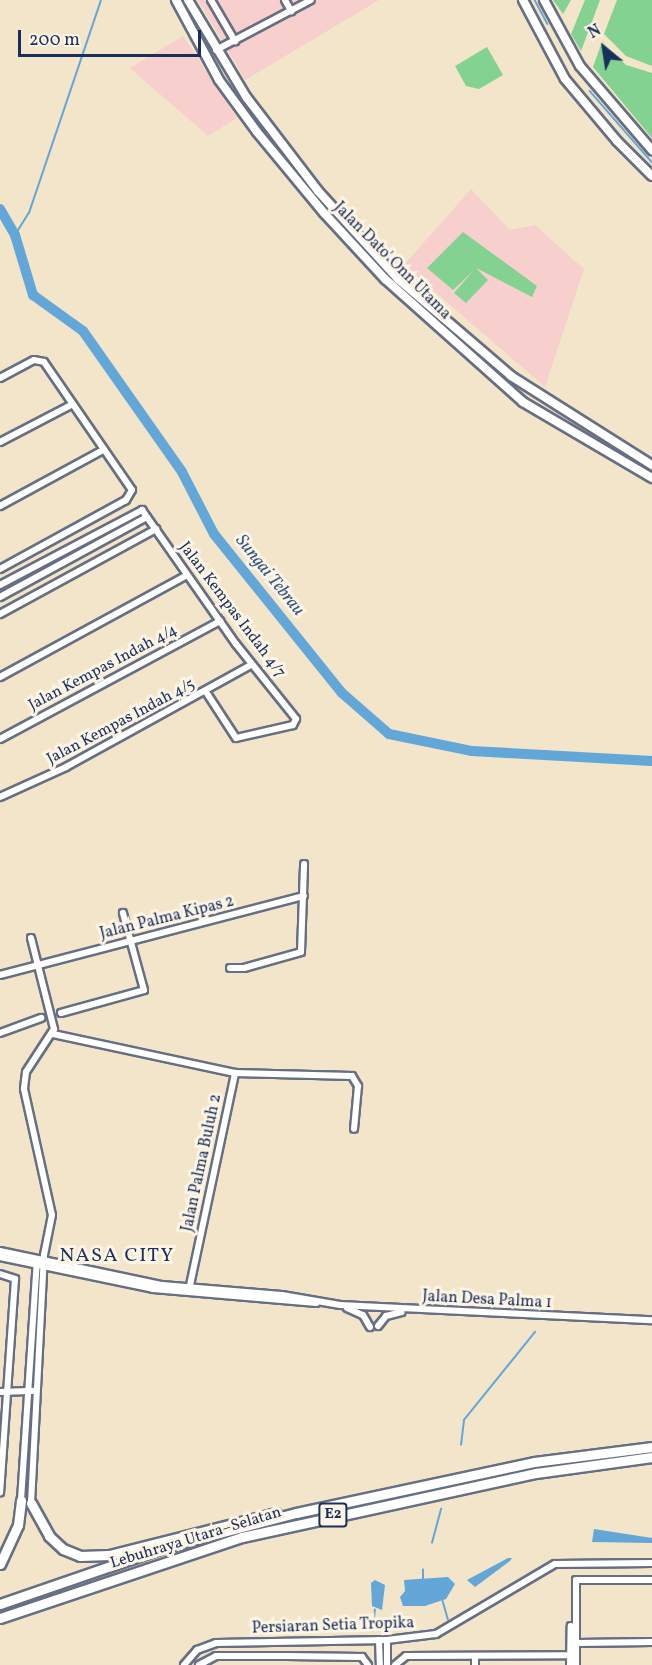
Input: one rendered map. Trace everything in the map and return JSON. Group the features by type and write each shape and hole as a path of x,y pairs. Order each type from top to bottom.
{"highway":[{"name":"Lebuhraya Utara–Selatan","path":"0,1604 166,1547 296,1513 534,1462 652,1447"},
{"name":"Lebuhraya Utara–Selatan","path":"0,1619 242,1537 536,1473 652,1457"},
{"path":"26,1502 49,1536 63,1549 87,1556 109,1555 258,1516 296,1513"},
{"path":"0,1564 26,1502"}],"main road":[{"name":"Jalan Dato' Onn Utama","path":"176,0 219,80 324,213 385,279 504,386 533,408 652,478"},
{"name":"Jalan Dato' Onn Utama","path":"188,0 216,50 247,98 342,218 398,279 511,376 652,465"},
{"path":"523,0 566,79 617,141 652,176"},
{"path":"544,0 580,66 652,150"},
{"path":"504,386 511,376"}],"street":[{"path":"211,0 235,41"},
{"path":"285,0 291,10"},
{"path":"216,50 311,0"},
{"path":"0,378 34,360 44,362 132,490 126,500 0,568 13,590"},
{"path":"0,442 73,404"},
{"path":"0,506 103,450"},
{"path":"0,585 140,510 147,517 0,597"},
{"name":"Jalan Kempas Indah 4/7","path":"147,517 251,665 296,719 293,725 236,738 206,692"},
{"path":"0,614 156,529"},
{"path":"0,677 187,574"},
{"name":"Jalan Kempas Indah 4/4","path":"0,739 220,621"},
{"name":"Jalan Kempas Indah 4/5","path":"0,797 26,789 206,692 251,665"},
{"path":"230,968 244,968 301,952 304,864"},
{"name":"Jalan Palma Kipas 2","path":"0,975 304,896"},
{"path":"61,1013 144,990 123,913"},
{"path":"26,1502 45,1261 52,1215 24,1089 26,1072 53,1034 31,938"},
{"path":"0,1032 41,1018"},
{"path":"53,1034 235,1073 352,1076 358,1086 354,1129"},
{"name":"Jalan Palma Buluh 2","path":"189,1291 235,1073"},
{"path":"0,1251 37,1262"},
{"path":"0,1257 45,1261"},
{"name":"Jalan Desa Palma 1","path":"37,1262 45,1261 189,1291 282,1295 340,1305 414,1310 652,1320"},
{"path":"26,1502 26,1392 37,1262"},
{"path":"0,1274 15,1279 9,1392 0,1492"},
{"path":"340,1305 363,1315 370,1327"},
{"path":"378,1326 390,1314 414,1310"},
{"path":"0,1392 36,1391"},
{"name":"Persiaran Setia Tropika","path":"184,1665 197,1650 216,1643 387,1640 436,1634 456,1625 555,1564 652,1563"},
{"path":"576,1665 576,1580 652,1580"},
{"path":"570,1665 571,1626"},
{"path":"378,1640 383,1663"},
{"path":"383,1663 387,1640"},
{"path":"577,1643 652,1642"},
{"path":"395,1665 406,1656 570,1655"},
{"path":"200,1663 216,1656 287,1656 362,1657 368,1665"},
{"path":"287,1656 287,1665"},
{"path":"475,1656 475,1665"}],"shaded area":[{"path":"198,0 379,0 245,80"},
{"path":"183,36 237,118 208,136 130,68"},
{"path":"471,189 510,230 535,225 584,269 545,387 404,265"}],"green space":[{"path":"553,0 571,0 563,14"},
{"path":"585,0 600,0 581,51 571,34"},
{"path":"617,0 652,0 652,66 626,56 604,34"},
{"path":"602,42 626,65 652,73 652,138 593,67"},
{"path":"487,47 503,75 479,89 466,86 455,66"},
{"path":"463,232 537,286 532,297 476,268 488,280 466,303 454,293 473,271 453,290 427,268"}],"water":[{"path":"594,1529 652,1538 652,1543 592,1542"},
{"path":"512,1558 475,1587 467,1580"},
{"path":"448,1577 455,1584 446,1599 425,1606 403,1606 400,1597 405,1591 404,1580"},
{"path":"375,1580 385,1585 382,1610 372,1606 371,1583"}],"waterway":[{"path":"15,235 29,213 101,0"},
{"path":"535,0 548,24"},
{"path":"590,91 652,162"},
{"name":"Sungai Tebrau","path":"0,209 15,235 33,295 83,331 182,472 214,534 342,693 389,734 472,751 652,761"},
{"path":"461,1445 464,1420 535,1332"},
{"path":"432,1543 441,1509"},
{"path":"423,1570 423,1580"},
{"path":"443,1601 448,1619"},
{"path":"373,1631 375,1610"}],"district":[{"name":"NASA CITY","path":"117,1256"}]}
